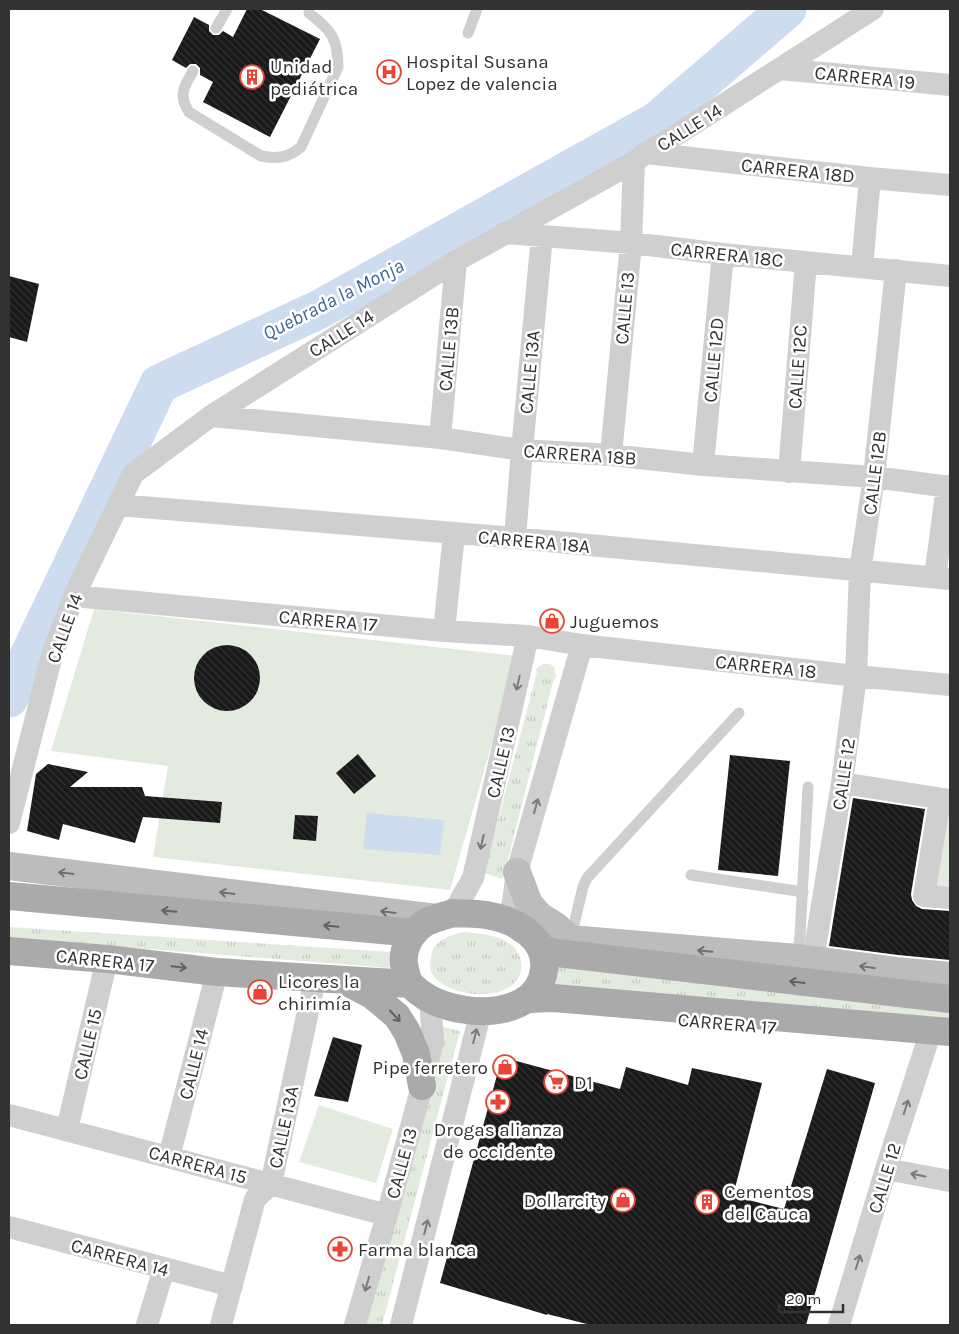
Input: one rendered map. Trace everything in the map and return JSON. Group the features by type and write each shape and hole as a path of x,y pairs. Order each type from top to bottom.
{"main road":[{"path":"9,866 445,915 491,916 551,936 570,939 805,959 950,999"},
{"path":"517,872 529,904 540,916 556,926 570,939"},
{"path":"9,896 414,933"},
{"path":"445,915 424,924 414,933 407,942 404,966 420,992 470,1011 515,1006 528,999 541,984 545,964 541,949 535,938 516,925"},
{"path":"541,949 566,954 893,982 950,976"},
{"name":"CARRERA 17","path":"9,951 107,959 217,972 328,979 420,992"},
{"path":"328,979 372,995 398,1016 416,1054 422,1086"},
{"name":"CARRERA 17","path":"528,999 554,998 939,1036"},
{"name":"CARRERA 17","path":"492,1010 570,1009 939,1036"}],"street":[{"name":"CALLE 14","path":"9,824 52,656 74,596 133,474 211,416 456,261 673,137 871,9"},
{"name":"CARRERA 19","path":"780,69 950,85"},
{"name":"CARRERA 18D","path":"640,157 950,185"},
{"name":"CALLE 13","path":"611,455 630,243 640,157"},
{"path":"862,267 870,178"},
{"name":"CARRERA 18C","path":"504,233 630,243 722,254 950,276"},
{"name":"CALLE 13A","path":"515,538 542,236"},
{"name":"CALLE 12D","path":"703,465 722,254"},
{"name":"CALLE 13B","path":"440,438 456,261"},
{"name":"CALLE 12C","path":"789,472 806,262"},
{"name":"CALLE 12B","path":"856,676 860,571 874,477 896,270"},
{"name":"CARRERA 18B","path":"211,416 440,438 522,450 611,455 703,465 874,477 949,486"},
{"path":"943,578 949,486"},
{"name":"CARRERA 18A","path":"118,505 515,538 943,578"},
{"path":"444,631 454,534"},
{"name":"CARRERA 17","path":"74,596 444,631 528,636 582,645"},
{"name":"CALLE 13","path":"445,915 473,878 528,636"},
{"path":"516,925 517,872 582,645"},
{"name":"CARRERA 18","path":"582,645 950,685"},
{"name":"CALLE 12","path":"805,959 842,783 856,676"},
{"path":"842,783 945,799 924,896 950,898"},
{"name":"CALLE 15","path":"67,1129 107,959"},
{"name":"CALLE 14","path":"170,1157 217,972"},
{"name":"CALLE 13A","path":"221,1325 255,1198 271,1184 328,979"},
{"name":"CALLE 13","path":"355,1325 387,1215 433,1041 420,992"},
{"path":"401,1325 492,1010"},
{"name":"CALLE 12","path":"838,1325 886,1169 939,1036"},
{"name":"CARRERA 15","path":"9,1115 387,1215"},
{"path":"886,1169 950,1181"},
{"name":"CARRERA 14","path":"9,1227 232,1286"},
{"path":"147,1325 164,1268"}],"lane":[{"path":"216,28 227,9"},
{"path":"468,33 477,9"},
{"path":"193,71 184,88 183,96 184,105 189,112 260,156 282,158 292,154 301,147 338,67 338,52 334,38 326,26 309,13"},
{"path":"570,939 587,878 739,713"},
{"path":"805,959 800,936 808,787"},
{"path":"690,875 803,892"}],"green space":[{"path":"94,609 517,656 450,890 153,857 168,766 51,751"},
{"path":"543,664 550,664 554,667 556,676 503,879 484,873 537,672 536,669"},
{"path":"947,808 950,808 950,890 934,889"},
{"path":"9,927 392,952 391,968 9,938"},
{"path":"465,932 497,937 506,941 516,950 522,966 518,978 513,984 508,988 493,993 473,994 452,989 436,979 430,967 432,951 435,946 443,939"},
{"path":"556,961 950,1004 950,1027 552,992"},
{"path":"443,1027 460,1031 382,1325 365,1325"},
{"path":"319,1105 393,1129 376,1183 299,1162"}],"water":[{"path":"367,813 444,820 440,855 363,849"}],"building":[{"name":"Unidad pediátrica","path":"247,9 260,9 320,39 270,137 203,102 213,82 200,75 200,68 196,64 190,64 186,68 172,60 194,17 209,25 209,31 213,35 219,35 223,31 233,37"},
{"path":"9,276 39,284 27,342 9,337"},
{"path":"227,645 240,648 250,655 257,665 260,678 257,691 250,701 240,708 227,711 214,708 204,701 197,691 194,678 197,665 204,655 214,648"},
{"path":"358,754 376,776 354,794 336,773"},
{"path":"730,755 790,761 778,876 718,870"},
{"path":"48,764 88,772 70,787 142,787 145,796 222,802 220,823 143,817 135,843 63,824 59,840 27,831 36,774"},
{"path":"853,798 925,809 911,894 916,906 922,909 950,911 950,960 829,946"},
{"path":"295,815 318,816 316,841 293,839"},
{"path":"333,1037 362,1045 348,1102 314,1096"},
{"path":"502,1057 620,1089 626,1067 688,1085 692,1068 762,1083 733,1196 784,1209 827,1069 875,1083 806,1325 591,1325 547,1315 440,1283"}],"waterway":[{"name":"Quebrada la Monja","path":"9,698 159,384 320,309 657,121 787,9"}],"place":[{"name":"Hospital Susana Lopez de valencia","path":"389,72"},
{"name":"Unidad pediátrica","path":"252,77"},
{"name":"Juguemos","path":"552,621"},
{"name":"Licores la chirimía","path":"260,992"},
{"name":"Pipe ferretero","path":"505,1067"},
{"name":"D1","path":"556,1082"},
{"name":"Drogas alianza de occidente","path":"498,1102"},
{"name":"Dollarcity","path":"623,1200"},
{"name":"Cementos del Cauca","path":"707,1202"},
{"name":"Farma blanca","path":"340,1249"}]}
